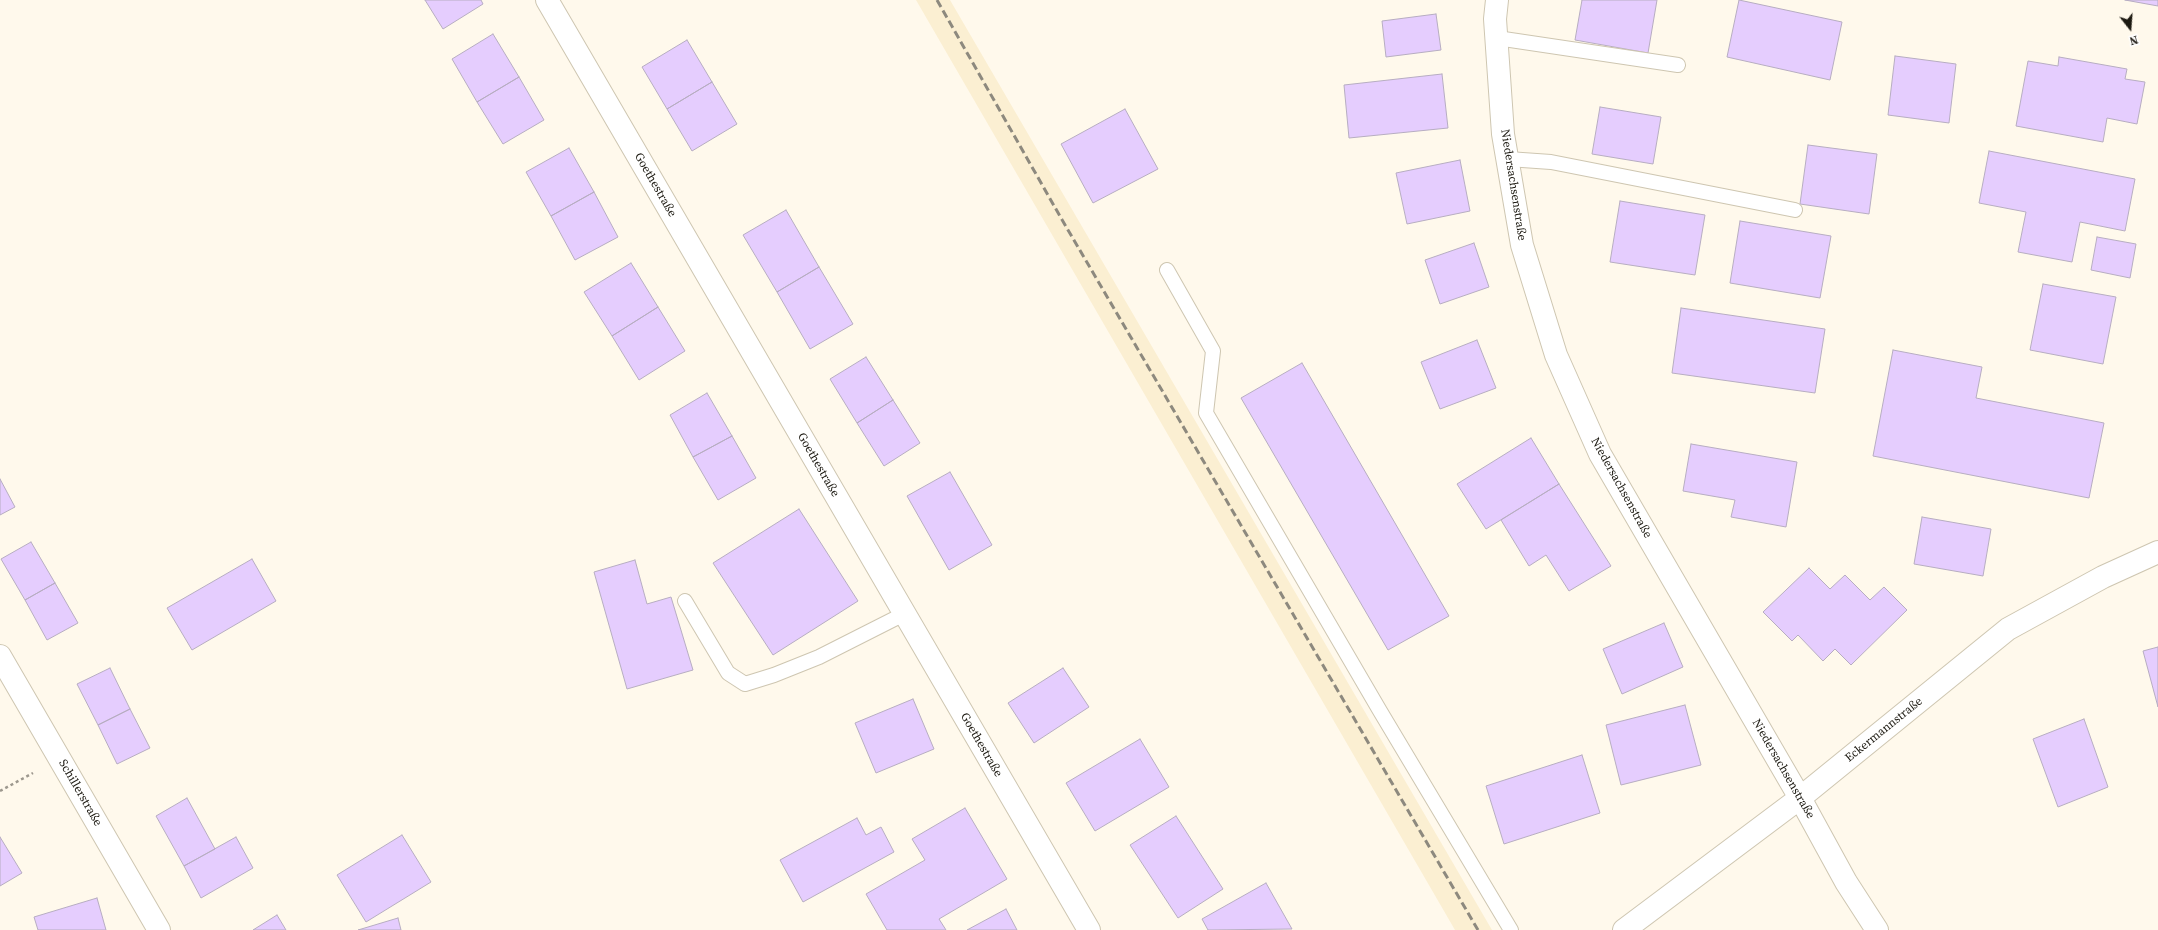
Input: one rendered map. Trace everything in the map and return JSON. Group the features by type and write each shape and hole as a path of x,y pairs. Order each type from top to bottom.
{"street":[{"name":"Goethestraße","path":"547,0 1089,930"},
{"name":"Niedersachsenstraße","path":"1496,0 1496,38 1503,134 1522,245 1556,355 1600,454 1800,798 1846,882 1876,930"},
{"name":"Eckermannstraße","path":"1624,930 1800,798 2008,629 2103,577 2158,552"},
{"name":"Schillerstraße","path":"0,656 159,930"}],"lane":[{"path":"1496,38 1678,65"},
{"path":"1508,160 1551,162 1795,210"},
{"path":"1167,270 1213,351 1206,412 1380,711 1511,930"},
{"path":"685,601 728,673 745,684 774,675 819,657 904,614"}],"path":[{"path":"0,791 59,758"}],"shaded area":[{"path":"916,0 950,0 1492,930 1455,930"}],"building":[{"path":"425,0 481,0 483,4 443,29"},
{"path":"1582,0 1657,0 1648,53 1575,40"},
{"path":"1739,0 1842,22 1830,80 1727,57"},
{"path":"2125,0 2158,0 2158,6"},
{"path":"1436,14 1441,50 1386,57 1382,21"},
{"path":"493,34 519,77 477,102 452,59"},
{"path":"687,40 712,82 667,109 642,67"},
{"path":"1895,56 1956,64 1949,123 1888,115"},
{"path":"2059,57 2127,69 2125,79 2145,82 2137,124 2107,118 2103,142 2016,126 2028,61 2058,66"},
{"path":"1442,74 1448,128 1349,138 1344,85"},
{"path":"519,77 544,120 503,144 477,102"},
{"path":"712,82 737,124 692,151 667,109"},
{"path":"1600,107 1661,117 1653,164 1592,154"},
{"path":"1125,109 1158,169 1093,203 1061,144"},
{"path":"1808,145 1877,154 1869,214 1800,204"},
{"path":"569,148 594,192 551,216 526,172"},
{"path":"1989,151 2135,179 2125,231 2080,222 2072,262 2018,252 2026,212 1979,203"},
{"path":"1460,160 1470,211 1407,224 1396,173"},
{"path":"594,192 618,237 575,260 551,216"},
{"path":"1620,201 1705,215 1695,275 1610,262"},
{"path":"786,210 819,267 777,292 743,235"},
{"path":"1740,221 1831,236 1820,298 1730,283"},
{"path":"2097,237 2136,244 2130,278 2091,270"},
{"path":"1474,243 1489,287 1440,304 1425,260"},
{"path":"631,263 658,307 612,336 584,292"},
{"path":"819,267 853,324 810,349 777,292"},
{"path":"2043,284 2116,297 2103,364 2030,350"},
{"path":"658,307 685,351 639,380 612,336"},
{"path":"1681,308 1825,329 1815,393 1672,373"},
{"path":"1477,340 1496,388 1440,409 1421,362"},
{"path":"1893,350 1982,367 1976,398 2104,423 2089,498 1873,456"},
{"path":"866,357 893,400 857,423 830,379"},
{"path":"1302,363 1449,616 1388,650 1241,398"},
{"path":"707,393 732,436 693,457 670,415"},
{"path":"893,400 920,443 884,466 857,423"},
{"path":"732,436 756,478 718,500 693,457"},
{"path":"1531,438 1559,484 1486,529 1457,484"},
{"path":"1691,444 1797,462 1786,527 1731,517 1735,500 1683,491"},
{"path":"950,472 992,545 949,570 907,496"},
{"path":"0,479 15,507 0,515"},
{"path":"1559,484 1611,566 1569,591 1546,555 1529,566 1501,520"},
{"path":"799,509 858,601 773,655 713,563"},
{"path":"1922,517 1991,529 1983,576 1914,564"},
{"path":"31,542 55,583 25,600 1,559"},
{"path":"252,559 276,601 192,650 167,608"},
{"path":"635,560 647,604 671,597 693,670 627,689 594,572"},
{"path":"1809,568 1830,589 1845,575 1870,600 1884,587 1907,610 1851,665 1835,649 1823,661 1798,635 1792,641 1763,612"},
{"path":"55,583 78,623 47,640 25,600"},
{"path":"1664,623 1683,667 1622,694 1603,649"},
{"path":"2158,647 2158,707 2143,651"},
{"path":"110,668 130,709 98,725 77,684"},
{"path":"1063,668 1089,707 1034,743 1008,703"},
{"path":"913,699 934,749 876,773 855,723"},
{"path":"1685,705 1701,765 1621,785 1606,725"},
{"path":"130,709 150,748 117,764 98,725"},
{"path":"2084,719 2108,787 2058,807 2033,739"},
{"path":"1140,739 1169,787 1095,831 1066,783"},
{"path":"1582,755 1600,813 1504,844 1486,786"},
{"path":"187,798 215,849 184,866 156,816"},
{"path":"965,808 1007,879 939,919 946,930 887,930 866,894 925,860 912,839"},
{"path":"1176,816 1223,889 1178,918 1130,845"},
{"path":"857,818 866,835 881,827 894,852 803,902 780,860"},
{"path":"402,835 431,882 366,922 337,875"},
{"path":"0,837 22,873 0,886"},
{"path":"236,837 253,868 201,898 184,866"},
{"path":"1266,883 1292,929 1208,930 1202,919"},
{"path":"97,898 106,930 38,930 34,917"},
{"path":"1006,909 1017,930 967,930"},
{"path":"277,915 286,930 253,930"},
{"path":"398,918 401,930 358,930"}],"railway":[{"path":"937,0 1061,218 1478,930"}]}
